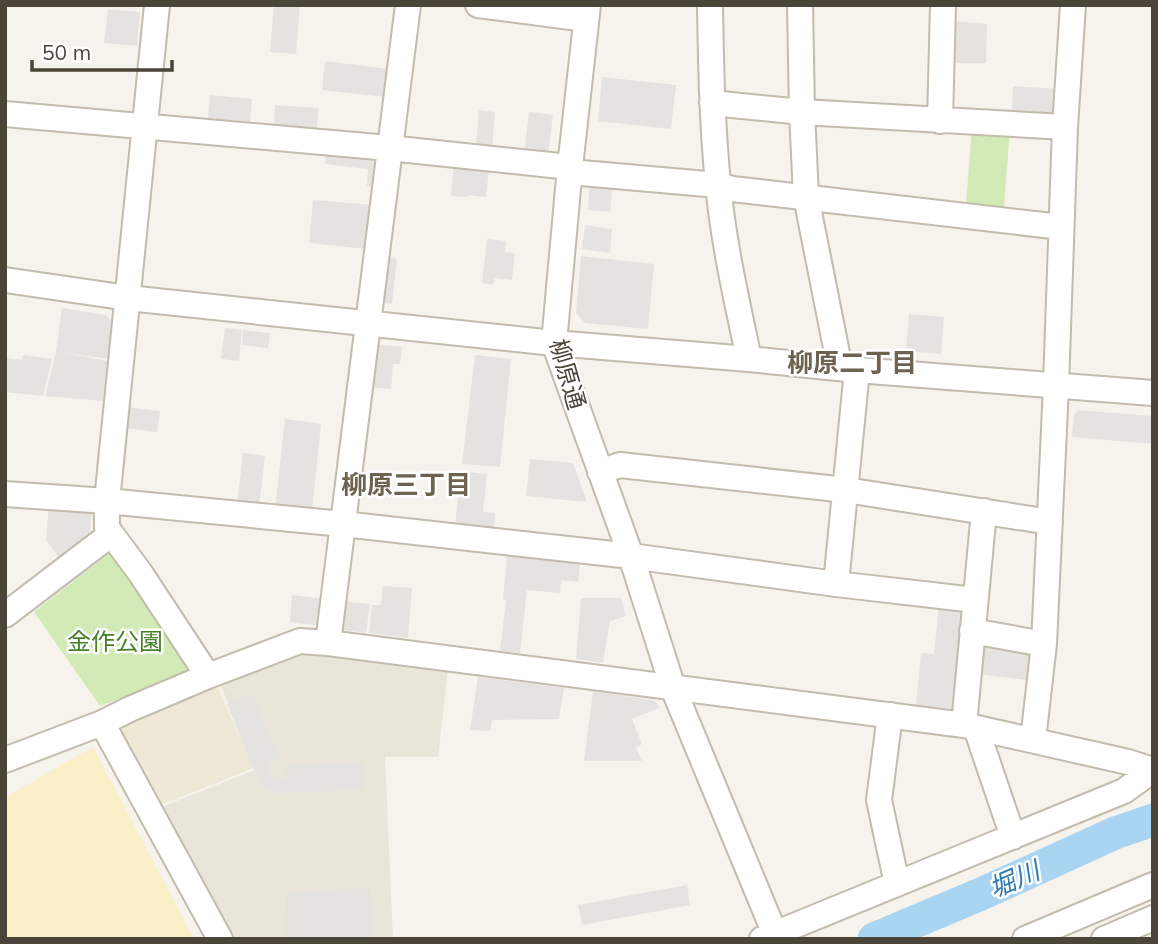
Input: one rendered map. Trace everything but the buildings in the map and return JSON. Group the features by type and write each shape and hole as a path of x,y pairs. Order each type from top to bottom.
{"street":[{"path":"157,5 107,501 107,528 208,676"},
{"path":"328,643 408,5"},
{"path":"478,5 587,12"},
{"path":"710,5 712,103 718,185 749,359"},
{"path":"800,5 806,197 848,369 846,490 836,584"},
{"path":"940,121 943,5"},
{"path":"1033,740 1044,644 1065,127 1073,5"},
{"name":"柳原通","path":"587,12 554,343 631,556 673,688 772,937"},
{"path":"712,103 802,112 1065,127"},
{"path":"5,114 389,148 1061,227"},
{"path":"5,280 128,298 554,343 1153,393"},
{"path":"600,472 620,465 846,490 1050,522"},
{"path":"5,494 343,524 631,556 975,600"},
{"path":"984,511 972,632 970,726 1013,838"},
{"path":"5,615 112,535"},
{"path":"972,632 1044,644"},
{"path":"5,760 300,641 970,726 1128,761 1153,770"},
{"path":"890,715 879,800 897,884"},
{"path":"102,723 220,939"},
{"path":"772,937 1124,791 1153,770"},
{"path":"1025,939 1153,885"},
{"path":"1104,939 1153,918"}],"shaded area":[{"path":"274,5 300,5 296,54 270,52"},
{"path":"108,9 140,12 137,46 104,43"},
{"path":"945,20 987,24 986,63 944,63"},
{"path":"325,61 389,69 385,97 322,90"},
{"path":"602,77 676,85 671,129 598,121"},
{"path":"1013,86 1058,89 1057,111 1050,116 1012,115"},
{"path":"210,95 252,99 250,122 208,118"},
{"path":"275,105 318,108 317,129 274,125"},
{"path":"479,110 495,112 492,146 476,145"},
{"path":"529,112 553,115 548,155 524,153"},
{"path":"327,150 371,154 378,162 375,187 367,186 368,169 325,164"},
{"path":"454,164 489,168 486,197 451,196"},
{"path":"590,181 613,184 610,212 588,210"},
{"path":"313,200 373,205 367,249 309,243"},
{"path":"585,225 612,229 610,253 582,249"},
{"path":"487,239 506,241 505,252 515,253 512,280 495,278 493,285 482,283"},
{"path":"581,256 654,264 648,329 585,323 576,313"},
{"path":"383,257 397,259 392,304 378,302"},
{"path":"62,308 106,315 111,321 108,359 59,352 107,361 103,401 45,396 56,352"},
{"path":"909,314 944,317 941,354 906,351"},
{"path":"225,328 242,330 239,361 221,359"},
{"path":"243,330 270,333 268,348 242,345"},
{"path":"373,344 402,347 400,364 393,364 391,389 368,387"},
{"path":"5,352 6,358 22,360 23,355 52,359 43,396 5,392"},
{"path":"475,355 511,359 500,467 462,464"},
{"path":"126,407 160,411 157,432 124,428"},
{"path":"1078,410 1153,416 1153,444 1072,437 1074,415"},
{"path":"285,419 321,424 312,512 275,509"},
{"path":"243,453 265,456 259,507 237,505"},
{"path":"530,459 573,463 587,502 526,496"},
{"path":"461,471 487,474 483,512 495,513 494,530 455,526"},
{"path":"49,506 87,509 92,514 89,541 62,562 46,540"},
{"path":"508,548 581,554 578,582 561,580 560,593 527,590 520,653 500,651"},
{"path":"383,586 412,588 408,638 369,633 372,605 381,605"},
{"path":"292,595 324,599 322,621 314,625 290,622"},
{"path":"581,598 621,598 626,616 610,621 603,663 576,659"},
{"path":"339,601 370,604 366,633 343,630 338,624"},
{"path":"939,603 960,606 966,615 958,704 952,709 916,705 921,653 934,654"},
{"path":"979,645 1032,646 1035,681 976,674"},
{"path":"302,652 448,670 438,757 385,757 393,939 231,939 159,808 257,769 219,682"},
{"path":"478,677 564,688 559,719 492,720 490,731 470,730"},
{"path":"215,682 254,768 158,806 116,730 119,722"},
{"path":"593,691 657,703 659,708 632,719 642,744 636,748 642,761 584,761"},
{"path":"252,694 280,759 267,765 270,773 280,780 285,780 285,765 363,762 364,789 275,794 260,785 227,704"},
{"path":"687,885 690,905 582,925 578,905"},
{"path":"370,888 372,939 285,939 286,892"}],"green space":[{"path":"972,126 1010,129 1004,207 966,205"},
{"name":"金作公園","path":"111,552 195,671 100,706 34,612"}],"sand":[{"path":"93,747 194,939 5,939 5,797"}],"waterway":[{"name":"堀川","path":"874,939 1115,833 1153,820"}],"district":[{"name":"柳原二丁目","path":"852,362"},
{"name":"柳原三丁目","path":"406,484"}]}
